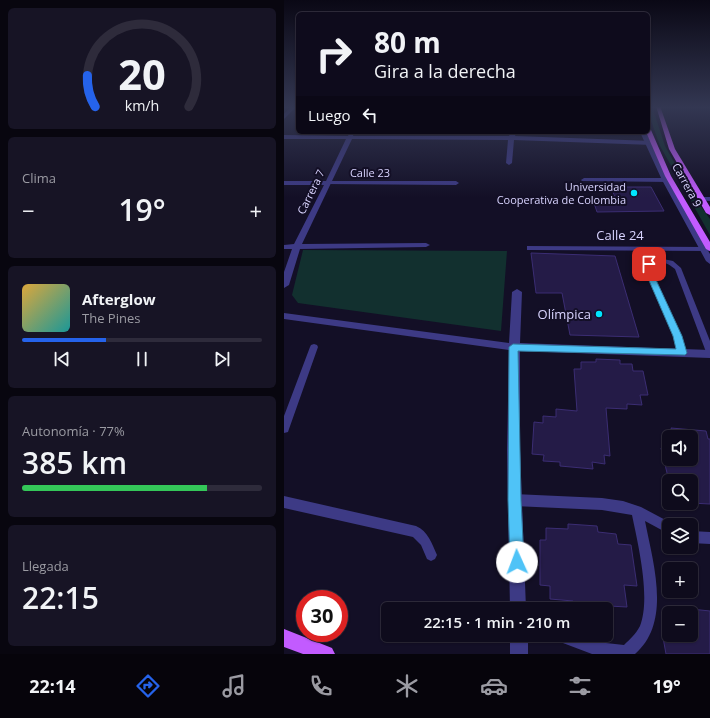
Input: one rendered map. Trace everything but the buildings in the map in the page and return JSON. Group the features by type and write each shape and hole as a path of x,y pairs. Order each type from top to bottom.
{"main road":[{"path":"649,137 650,143"},
{"name":"Carrera 9","path":"668,137 672,148 700,199 710,213"},
{"path":"284,638 326,654"}],"street":[{"path":"284,137 300,137"},
{"name":"Carrera 7","path":"284,284 297,247 350,137"},
{"path":"462,137 650,143"},
{"path":"646,137 668,180 708,249 710,261"},
{"path":"509,164 511,138"},
{"path":"584,180 668,180"},
{"name":"Calle 23","path":"284,183 327,183"},
{"path":"700,199 710,200"},
{"path":"284,247 426,245"},
{"name":"Calle 24","path":"530,248 708,249"},
{"path":"517,292 513,347 514,500 518,602"},
{"path":"284,316 513,347 710,353"},
{"path":"519,642 519,654"}],"lane":[{"name":"Calle 23","path":"327,183 456,183"},
{"path":"682,353 677,336 648,269 653,261 668,261 678,268 710,353"},
{"path":"284,429 314,347"},
{"path":"514,500 602,504 623,507 637,511 662,524"},
{"path":"284,502 416,532 425,541 431,556"},
{"path":"579,642 598,649 626,652 641,639 649,620 651,595 637,511"},
{"path":"698,537 710,538"}],"green space":[{"path":"657,137 662,137 665,146 692,194 710,219 710,235 660,146"},
{"path":"303,250 507,251 501,331 298,303 292,295"}],"place":[{"name":"Universidad Cooperativa de Colombia","path":"634,193"},
{"name":"Olímpica","path":"599,314"}],"route":[{"path":"517,562 514,500 513,347 682,353 677,336 648,269 649,264"}]}
